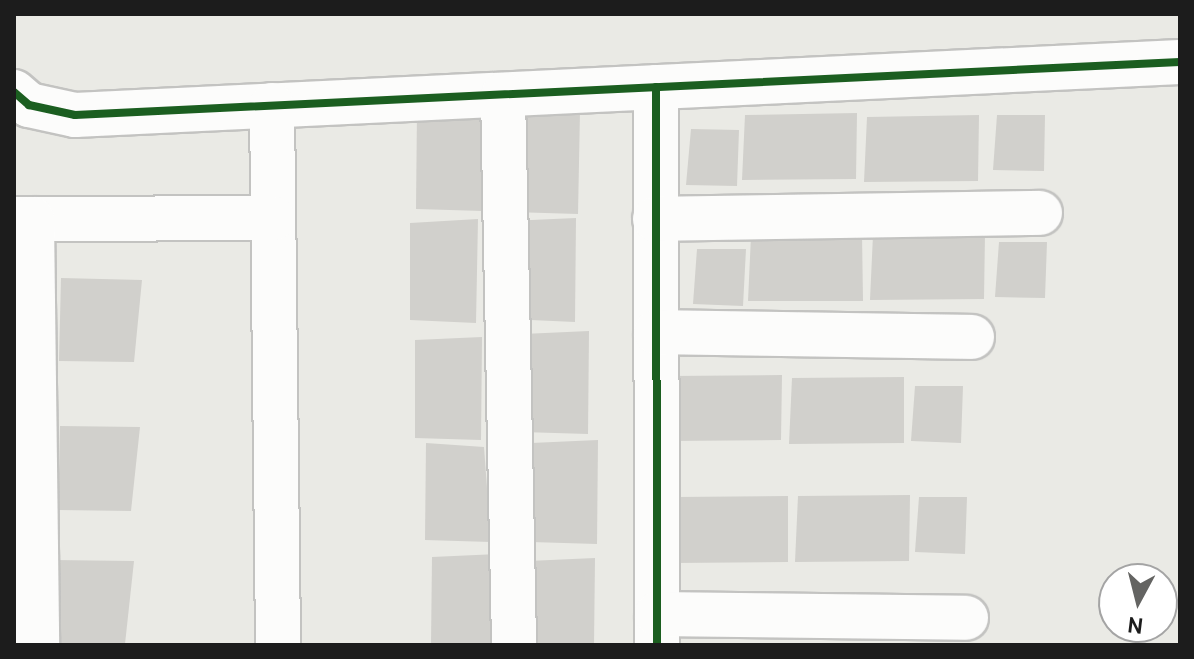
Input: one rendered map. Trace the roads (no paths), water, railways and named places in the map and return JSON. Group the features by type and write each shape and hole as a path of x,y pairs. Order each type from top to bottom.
{"street":[{"path":"14,92 29,105 75,115 1180,62"},
{"path":"656,87 657,630 966,618"},
{"path":"503,95 514,645"},
{"path":"272,105 278,645"},
{"path":"655,219 1040,213"},
{"path":"37,645 23,219 273,218"},
{"path":"656,332 972,337"}]}
